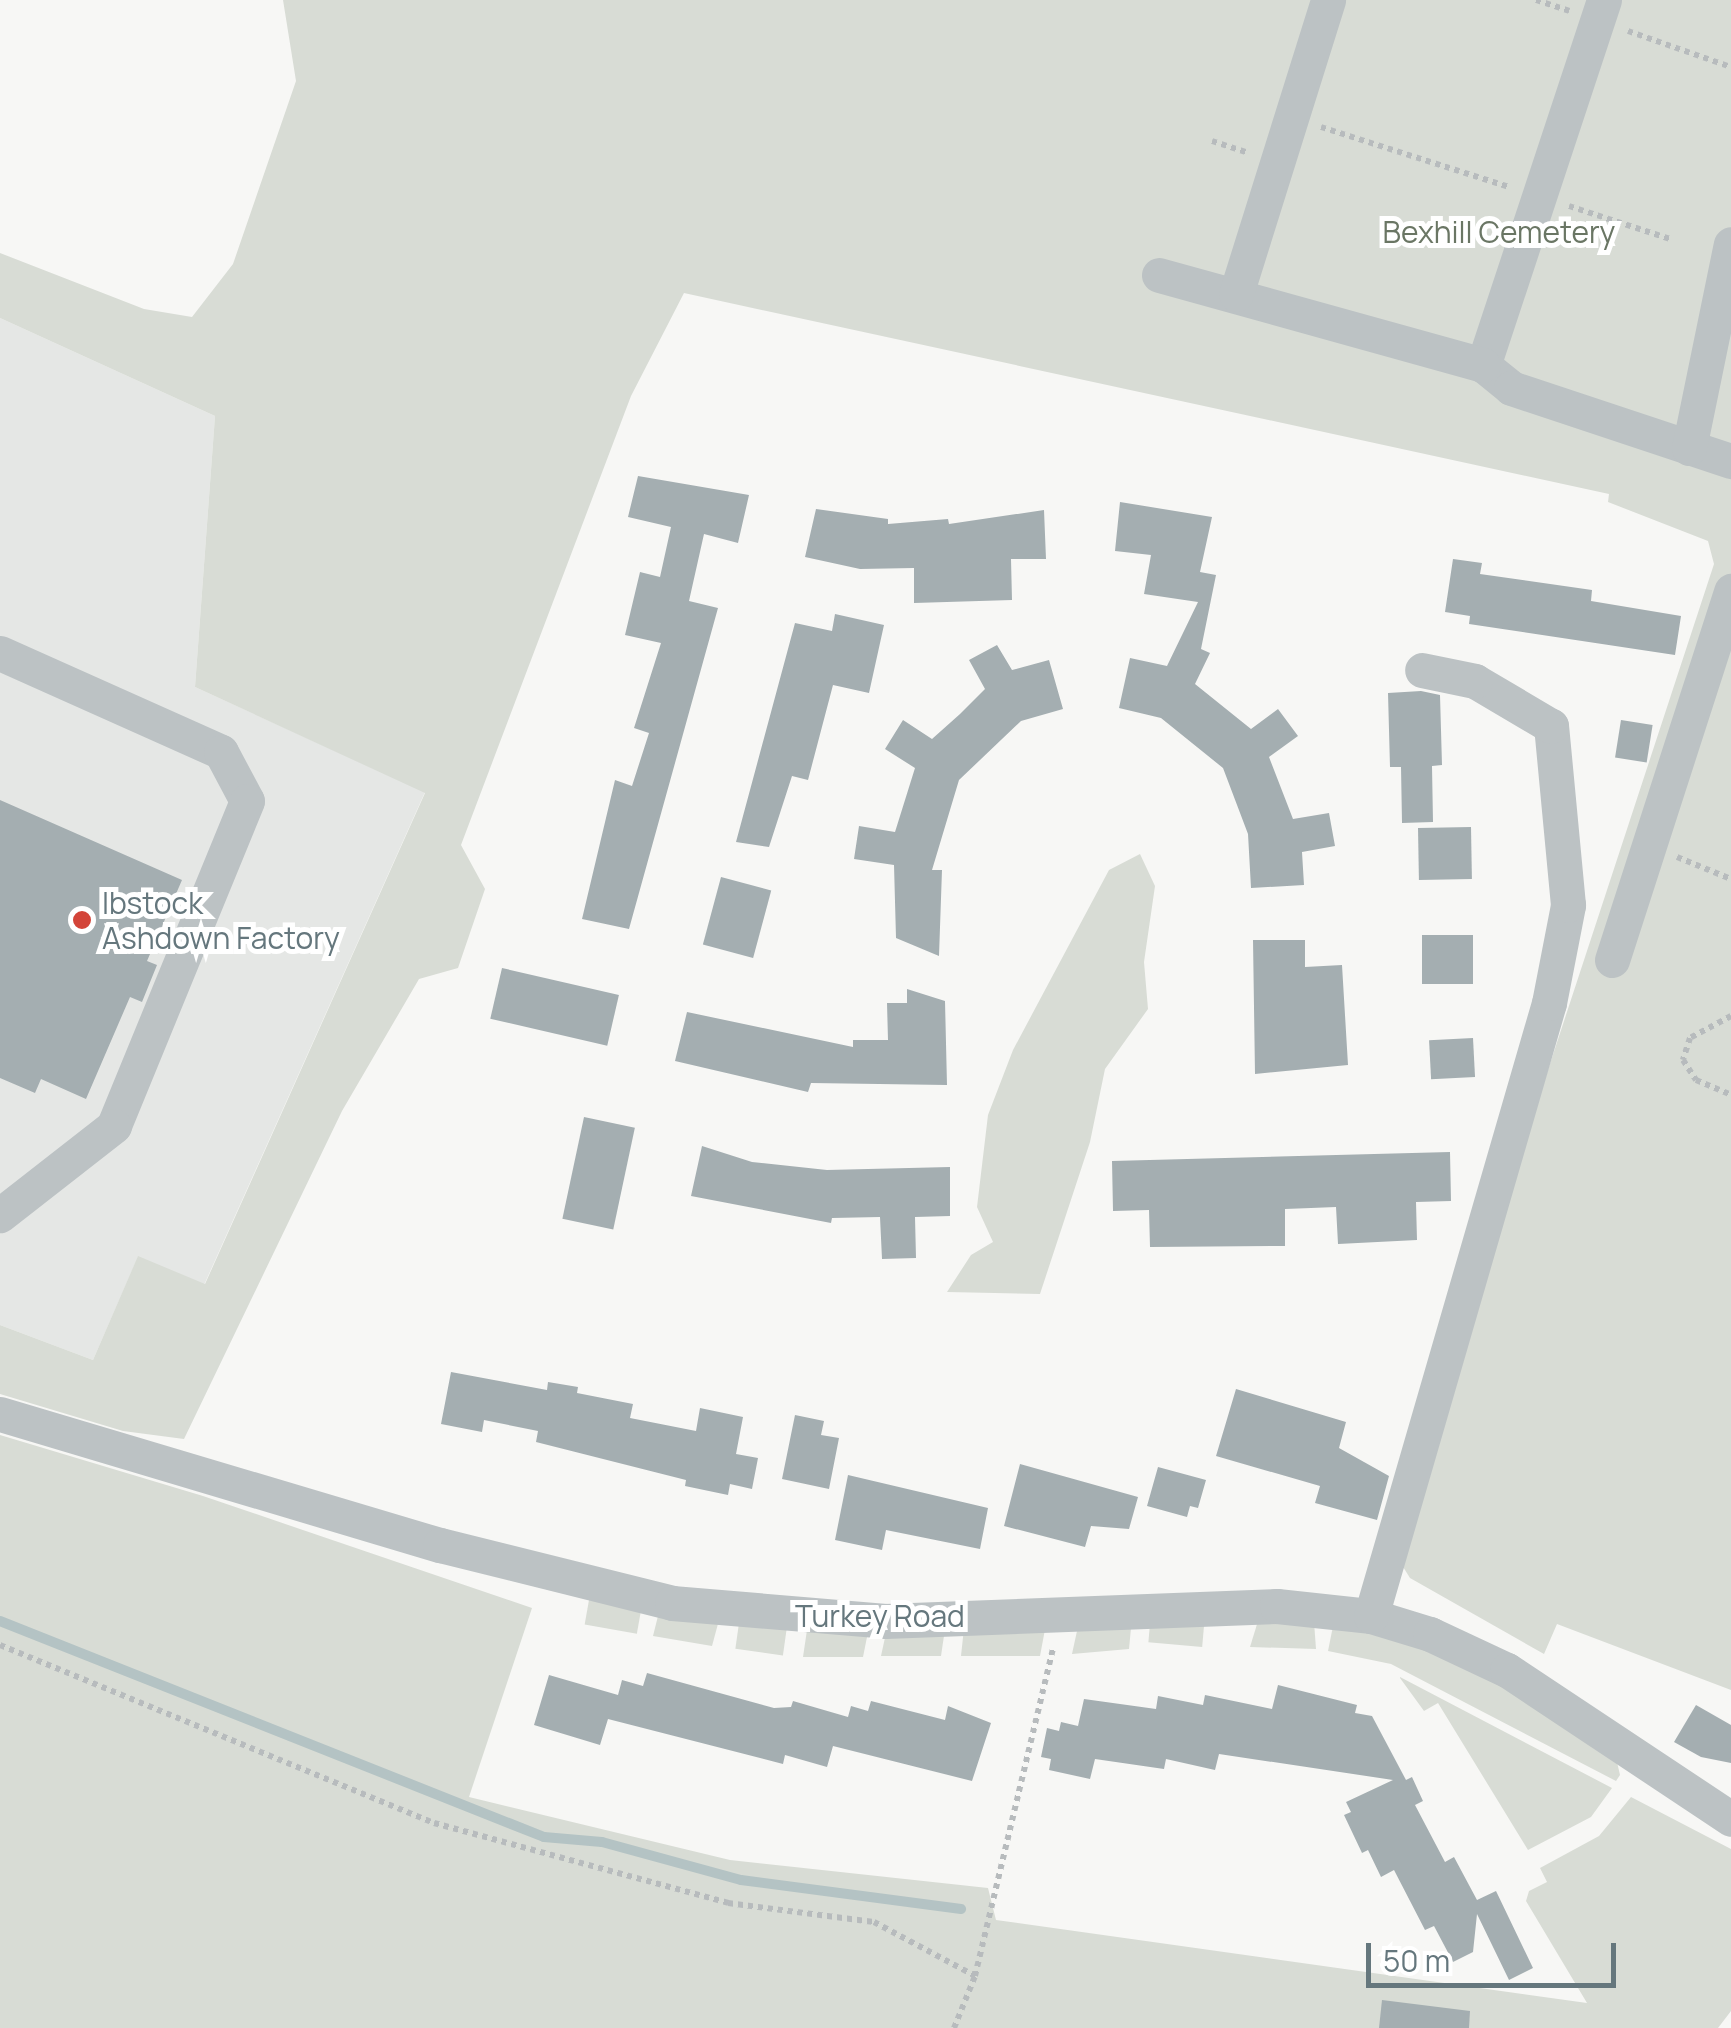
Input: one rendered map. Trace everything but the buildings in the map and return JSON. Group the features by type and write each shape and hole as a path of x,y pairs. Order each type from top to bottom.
{"street":[{"path":"1236,294 1328,0"},
{"path":"1483,366 1601,10"},
{"path":"1689,448 1731,244"},
{"path":"1159,275 1483,366 1511,388 1731,461"},
{"path":"1612,960 1731,591"},
{"path":"0,653 221,752 247,800 114,1126 0,1215"},
{"path":"1372,1616 1544,1022 1568,906 1551,726 1475,680 1422,670"},
{"name":"Turkey Road","path":"0,1414 440,1545 672,1603 885,1621 1062,1611 1277,1606 1372,1616 1430,1634 1506,1670 1731,1819"}],"path":[{"path":"1536,0 1601,10 1731,67"},
{"path":"1291,118 1670,239"},
{"path":"1648,846 1731,879"},
{"path":"1731,1016 1690,1038 1682,1060 1696,1080 1731,1096"},
{"path":"954,2028 975,1976 1062,1611"},
{"path":"0,1645 434,1823 728,1902 874,1922 975,1976"}],"shaded area":[{"path":"0,318 215,416 195,687 425,792 204,1285 138,1257 93,1360 0,1325"}],"green space":[{"name":"Bexhill Cemetery","path":"283,0 1731,0 1731,1690 1557,1624 1544,1654 1410,1578 1400,1562 1543,1085 1714,564 1708,541 1608,502 1609,494 684,293 631,396 461,845 485,889 458,968 419,979 342,1111 184,1439 123,1431 0,1394 0,1325 93,1360 138,1256 205,1284 425,793 195,687 215,416 0,318 0,253 144,309 192,317 233,264 296,81"},
{"path":"1140,854 1155,886 1144,962 1148,1009 1105,1069 1090,1142 1040,1294 947,1292 971,1255 993,1242 977,1207 988,1115 1013,1050 1109,870"},
{"path":"0,1435 203,1496 532,1608 469,1797 730,1860 988,1888 996,1920 1587,2003 1526,1901 1529,1891 1547,1882 1540,1868 1599,1836 1631,1797 1731,1849 1731,2011 1718,2028 0,2028"},
{"path":"589,1600 641,1609 637,1634 585,1625"},
{"path":"659,1612 719,1620 712,1646 653,1636"},
{"path":"1150,1621 1204,1626 1202,1647 1148,1642"},
{"path":"1258,1621 1314,1622 1316,1649 1250,1647"},
{"path":"739,1623 787,1630 783,1655 735,1649"},
{"path":"1046,1624 1040,1656 961,1656 964,1628"},
{"path":"1333,1626 1399,1639 1502,1683 1617,1762 1620,1775 1616,1781 1391,1664 1328,1651"},
{"path":"1131,1628 1129,1649 1072,1654 1077,1631"},
{"path":"945,1629 941,1656 881,1656 886,1633"},
{"path":"807,1630 868,1632 863,1657 803,1657"},
{"path":"1400,1677 1612,1788 1591,1817 1528,1850 1438,1703 1424,1711"}],"waterway":[{"path":"0,1621 544,1837 602,1842 741,1880 961,1909"}],"place":[{"name":"Ibstock Ashdown Factory","path":"82,920"}]}
